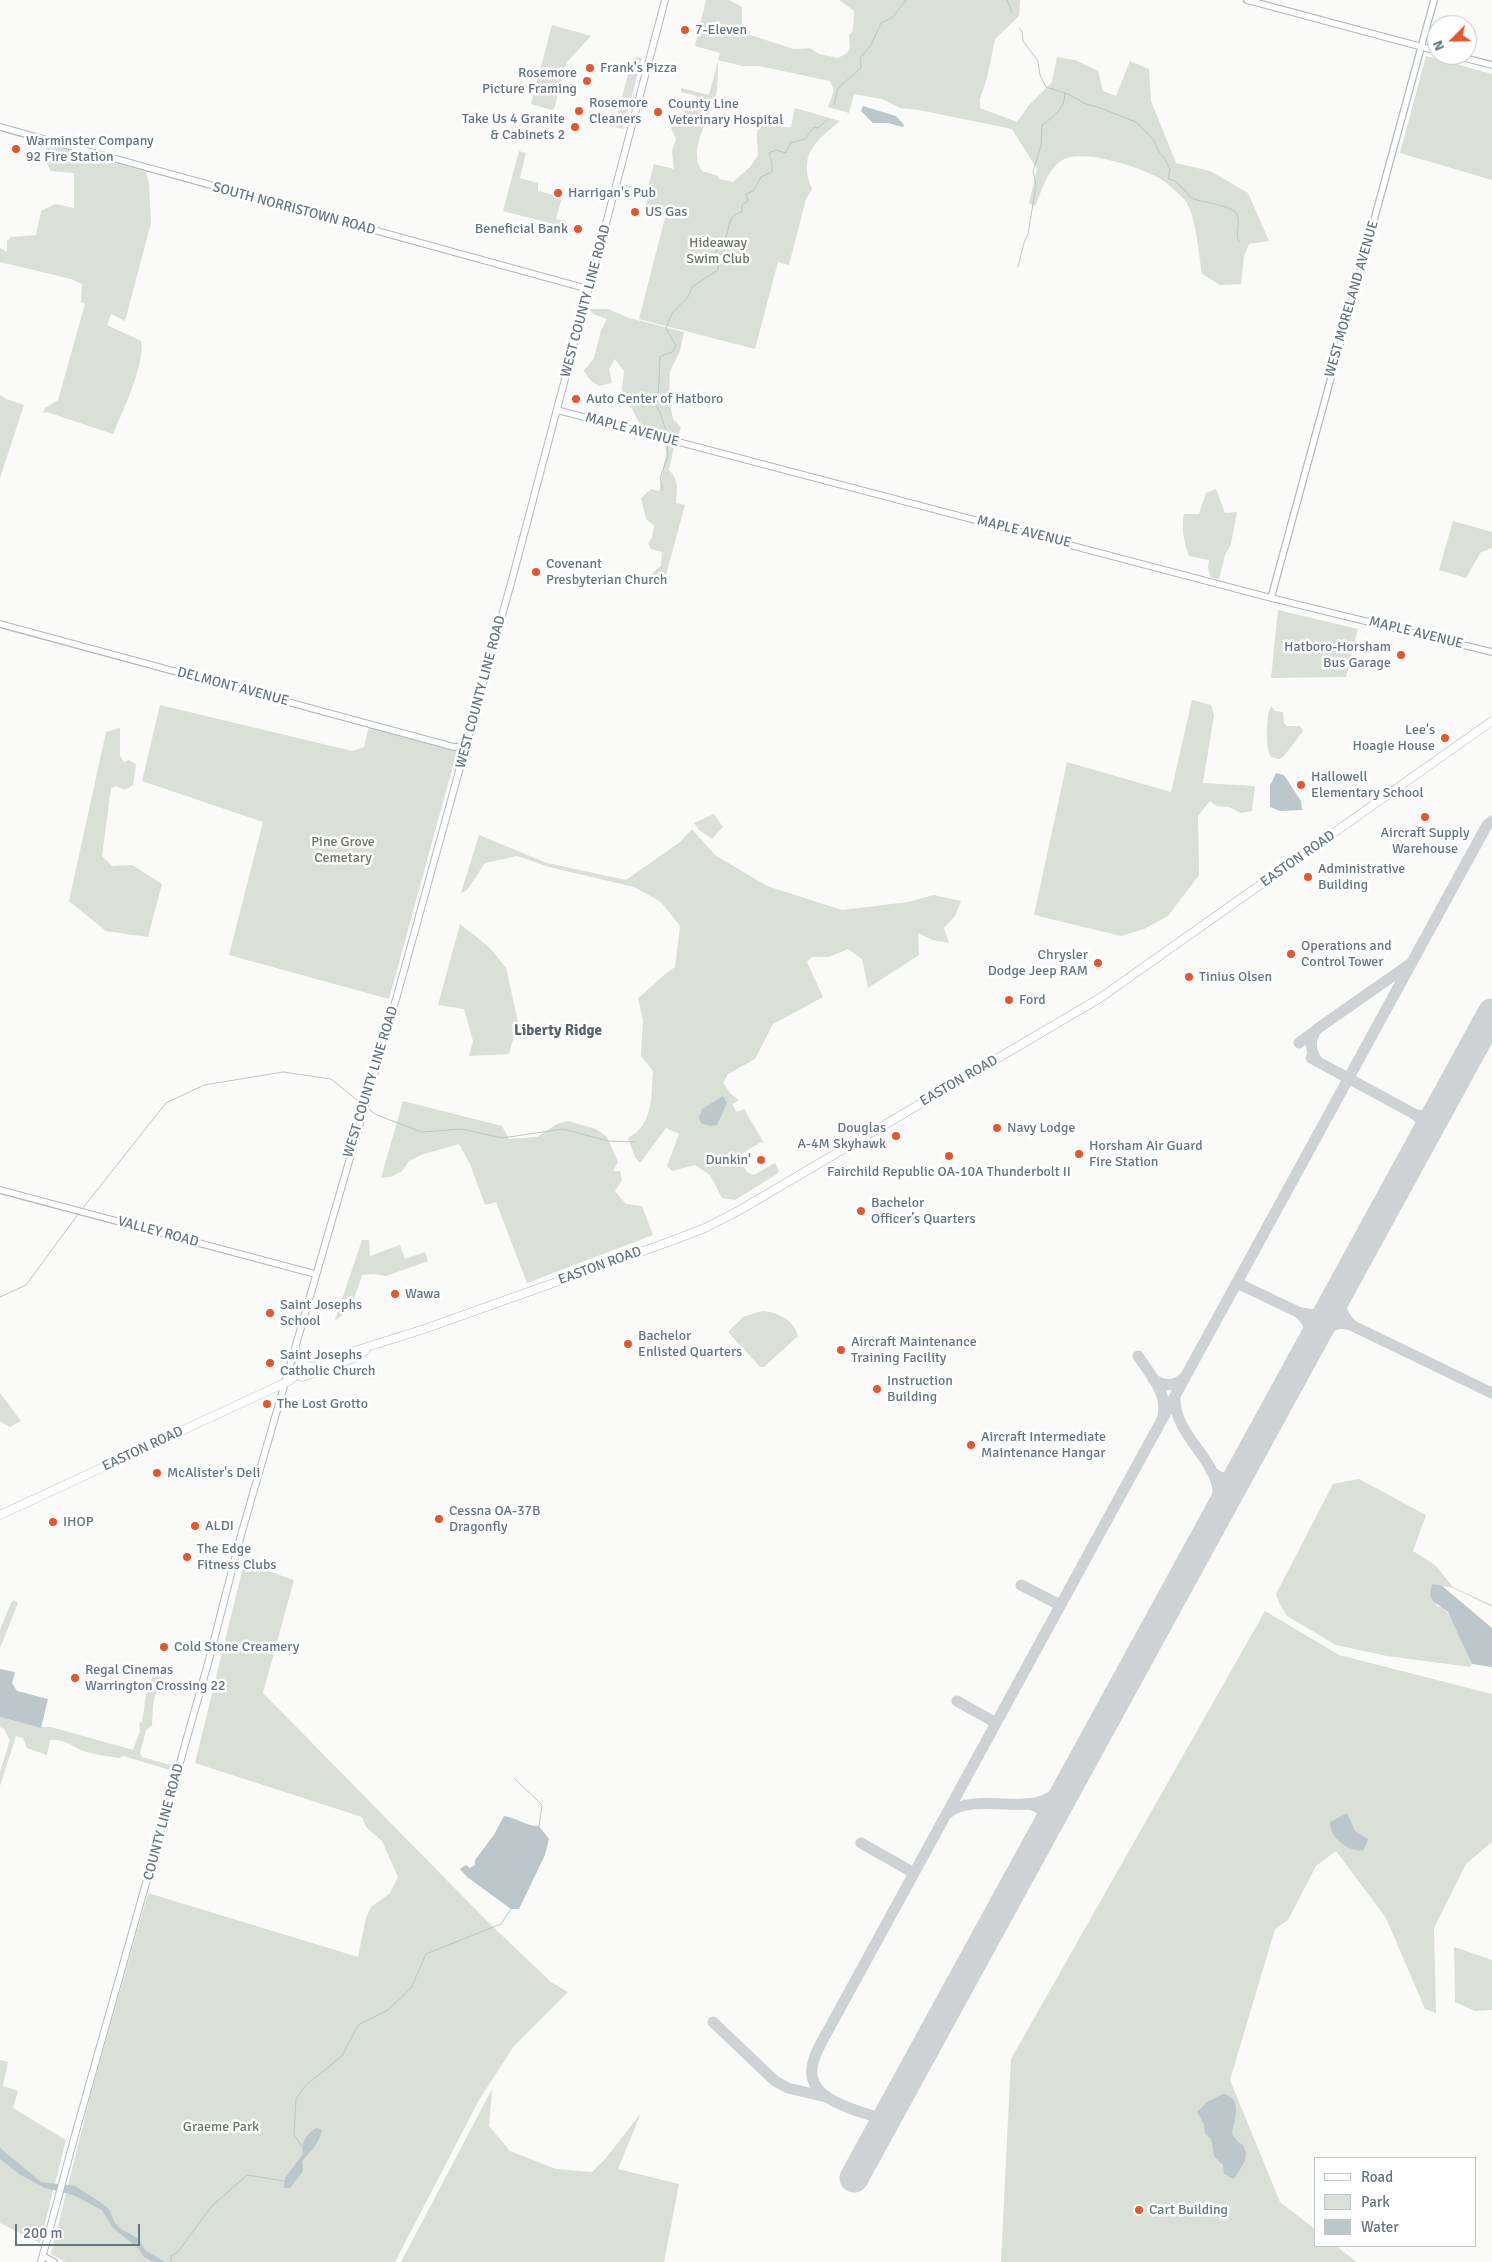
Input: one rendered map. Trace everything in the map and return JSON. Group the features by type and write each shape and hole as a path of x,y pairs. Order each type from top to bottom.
{"highway":[{"name":"EASTON ROAD","path":"0,1515 286,1382 312,1367 680,1238 734,1214 1100,998 1492,721"},
{"name":"EASTON ROAD","path":"286,1382 354,1358 376,1345"},
{"path":"296,1350 300,1364 312,1367"}],"main road":[{"name":"WEST COUNTY LINE ROAD","path":"286,1382 315,1274 398,992 466,746 665,0"},
{"name":"COUNTY LINE ROAD","path":"42,2259 205,1674 241,1535 286,1382"}],"street":[{"path":"1247,0 1427,48"},
{"name":"WEST MORELAND AVENUE","path":"1271,598 1434,0"},
{"path":"1477,61 1492,65"},
{"name":"SOUTH NORRISTOWN ROAD","path":"0,127 588,289"},
{"name":"MAPLE AVENUE","path":"557,410 1271,598 1492,652"},
{"name":"DELMONT AVENUE","path":"0,624 454,748 466,746"},
{"name":"VALLEY ROAD","path":"0,1190 315,1274"},
{"path":"42,2259 54,2262"}],"green space":[{"path":"706,0 729,0 742,7 742,24 750,31 750,35 794,49 810,48 819,54 838,58 847,53 850,47 849,35 853,31 854,11 839,0 1020,0 1019,16 995,39 987,78 980,99 980,108 1017,122 1030,104 1052,82 1057,57 1075,60 1098,71 1103,91 1116,96 1130,61 1149,69 1151,101 1176,163 1210,171 1248,193 1269,241 1249,244 1244,256 1241,284 1220,285 1202,274 1193,218 1187,203 1182,197 1159,178 1125,164 1095,157 1070,157 1056,165 1048,175 1035,206 1029,203 1037,169 1012,129 919,110 900,108 882,99 854,94 849,113 828,107 834,90 830,81 759,66 742,66 718,60 720,53 695,46"},
{"path":"552,25 591,36 567,62 554,109 551,110 531,104"},
{"path":"1426,56 1427,65 1459,65 1492,74 1492,180 1400,153"},
{"path":"636,57 642,58 623,129 616,127 615,123 632,60"},
{"name":"Hideaway Swim Club","path":"718,61 716,96 698,143 698,162 702,171 718,176 719,179 733,182 750,167 758,155 757,136 762,123 775,116 782,127 791,127 795,108 840,121 823,135 811,150 808,158 808,177 812,189 806,199 789,265 778,262 755,349 639,319 667,210 650,205 646,216 644,214 647,200 621,192 622,184 647,190 654,164 674,169 672,151 676,139 671,128 674,119 686,110 693,112 697,96 681,92 681,88 709,95"},
{"path":"46,144 146,172 149,183 151,223 125,321 111,314 107,325 141,341 142,350 137,374 113,434 47,412 43,413 45,408 58,400 85,304 81,302 82,284 71,279 0,262 0,248 7,252 7,241 11,237 36,235 41,211 55,204 74,208 74,173 51,171 46,162"},
{"path":"519,151 526,153 520,178 538,183 538,191 562,197 556,219 566,221 565,227 503,211"},
{"path":"588,309 608,309 629,318 684,332 680,351 670,371 669,397 673,419 681,427 678,436 671,437 642,428 632,409 621,397 624,371 615,359 609,369 612,383 599,386 590,380 584,371 594,358 601,330 607,319 593,314"},
{"path":"0,395 24,405 0,478"},
{"path":"665,445 674,447 669,470 676,481 676,503 685,505 663,586 652,583 650,575 661,566 662,552 651,549 648,543 652,538 654,526 646,519 641,498 651,489 659,491 666,453"},
{"path":"1216,489 1225,513 1237,512 1231,544 1225,555 1219,579 1210,577 1209,560 1189,556 1183,530 1184,514 1199,514 1206,493"},
{"path":"1453,521 1492,532 1492,548 1481,552 1466,578 1439,570"},
{"path":"1278,610 1358,629 1346,677 1271,678"},
{"path":"1192,700 1211,705 1214,715 1203,783 1255,786 1252,811 1241,813 1229,807 1217,806 1210,801 1198,816 1199,875 1168,916 1144,929 1121,936 1034,915 1067,762 1171,792"},
{"name":"Pine Grove Cemetary","path":"160,705 352,751 364,747 369,726 457,751 389,999 229,955 263,822 142,781"},
{"path":"1271,706 1275,711 1283,712 1284,723 1287,726 1300,726 1303,731 1284,756 1279,759 1271,757 1268,747 1267,724"},
{"path":"120,728 120,756 124,762 129,760 136,764 133,785 125,790 116,786 111,788 102,856 112,866 132,865 162,884 148,937 106,931 69,901 106,732"},
{"path":"714,814 723,827 712,839 699,830 694,823"},
{"path":"692,829 715,855 767,886 842,910 908,902 934,895 961,901 955,916 944,928 949,943 933,940 918,933 919,955 868,988 862,959 848,949 829,957 812,957 807,962 823,997 773,1024 755,1059 728,1074 723,1083 731,1094 739,1100 732,1104 737,1112 744,1109 764,1143 761,1142 738,1156 747,1172 754,1175 775,1163 779,1171 735,1200 722,1198 710,1175 695,1165 672,1171 667,1166 679,1134 666,1128 640,1163 635,1157 628,1138 643,1125 647,1117 652,1090 653,1071 641,1056 643,1020 638,998 675,967 680,926 661,902 634,887 549,867 517,856 485,863 467,890 461,893 479,835 547,863 626,880 680,842"},
{"path":"460,924 489,947 506,968 518,1022 509,1054 469,1056 473,1041 464,1009 438,1005"},
{"path":"403,1101 502,1126 509,1139 537,1137 557,1124 568,1121 596,1129 607,1137 618,1162 613,1171 620,1171 622,1180 615,1191 626,1204 642,1206 653,1235 527,1283 496,1202 485,1205 470,1164 459,1144 421,1155 409,1161 402,1171 391,1177 381,1178"},
{"path":"362,1240 369,1240 370,1256 400,1245 405,1259 425,1252 428,1261 386,1276 375,1274 362,1275 356,1294 349,1307 335,1320"},
{"path":"762,1311 774,1313 789,1321 798,1336 764,1367 760,1367 728,1332 743,1317"},
{"path":"0,1393 21,1421 10,1427 0,1421"},
{"path":"1359,1479 1426,1515 1413,1551 1435,1565 1453,1587 1492,1605 1492,1607 1453,1588 1433,1584 1437,1606 1443,1607 1452,1619 1472,1664 1470,1667 1387,1656 1336,1645 1287,1616 1280,1605 1276,1594 1333,1484"},
{"name":"Graeme Park","path":"244,1563 294,1580 263,1693 488,1922 551,1982 568,1992 514,2046 479,2100 395,2262 65,2262 51,2254 91,2093 148,1893 358,1957 366,1918 371,1907 390,1893 398,1877 382,1841 366,1827 362,1817 195,1763"},
{"path":"14,1600 18,1603 0,1648 0,1630"},
{"path":"1265,1611 1339,1655 1492,1694 1492,1842 1466,1864 1434,1928 1436,2013 1425,2009 1386,1918 1336,1851 1316,1866 1288,1920 1275,1929 1230,2080 1280,2202 1314,2228 1314,2247 1337,2247 1357,2262 1001,2262 1011,2059"},
{"path":"158,1673 161,1675 160,1689 155,1695 152,1725 146,1730 140,1753 142,1757 171,1765 172,1769 123,1756 119,1758 91,1753 65,1742 55,1740 50,1740 47,1755 27,1748 23,1738 16,1736 0,1786 0,1772 10,1740 4,1729 0,1727 0,1717 37,1727 51,1727 133,1750 140,1731 139,1723 142,1722 149,1685 154,1674"},
{"path":"1454,1947 1492,1960 1492,2010 1475,2011 1455,2002"},
{"path":"0,2060 8,2062 3,2086 18,2091 13,2108 66,2140 40,2243 0,2223"},
{"path":"492,2089 489,2126 510,2151 556,2169 592,2172 606,2158 641,2113 618,2169 679,2184 664,2262 401,2262"}],"water":[{"path":"863,106 896,116 904,125 903,127 888,123 873,123 861,111"},
{"path":"1276,773 1284,775 1301,801 1302,810 1280,811 1270,807 1270,786"},
{"path":"723,1096 727,1103 717,1125 710,1126 701,1123 699,1118 702,1109"},
{"path":"1432,1584 1441,1585 1492,1628 1492,1667 1472,1664 1448,1612 1433,1601 1430,1595"},
{"path":"0,1669 15,1672 12,1683 17,1691 48,1699 41,1728 0,1717"},
{"path":"1347,1813 1355,1831 1368,1839 1364,1850 1347,1847 1333,1834 1330,1822"},
{"path":"504,1816 529,1825 539,1826 549,1839 545,1855 519,1909 511,1909 467,1877 460,1869 466,1865 470,1868 475,1865 475,1860 494,1835"},
{"path":"1223,2094 1234,2100 1236,2105 1236,2116 1232,2134 1243,2145 1246,2153 1245,2161 1234,2179 1224,2174 1223,2165 1214,2156 1211,2139 1205,2133 1204,2124 1197,2112 1207,2102"},
{"path":"317,2128 322,2130 321,2135 302,2161 303,2171 290,2188 284,2188 285,2178 303,2154 302,2150 305,2139"},
{"path":"0,2148 41,2182 75,2186 100,2202 109,2209 115,2223 121,2229 139,2239 145,2250 165,2262 153,2262 144,2257 138,2248 113,2228 102,2210 73,2195 45,2188 19,2174 0,2159"}],"waterway":[{"path":"834,105 838,88 861,68 860,58 871,45 881,23 893,17 906,0"},
{"path":"1007,0 1012,12"},
{"path":"1019,28 1022,32 1023,41 1038,61 1040,75 1046,87 1136,122 1153,139 1159,152 1165,159 1170,169 1168,178 1175,181 1190,197 1223,206 1236,213 1238,216 1237,235 1239,242"},
{"path":"1018,267 1028,234 1036,185 1033,171 1041,146 1042,125 1061,108 1065,93"},
{"path":"668,434 656,406 658,401 660,358 672,352 676,346 666,328 672,313 688,297 692,287 718,270 719,262 715,254 725,239 732,218 737,213 742,212 742,205 748,201 746,194 753,191 761,177 772,172 769,153 776,150 786,153 790,143 805,139 814,127 818,128 828,119"},
{"path":"663,490 660,478 668,456 667,444"},
{"path":"82,1209 166,1103 204,1085 283,1072 331,1079 362,1104"},
{"path":"367,1108 377,1115 422,1132 462,1129 502,1138 563,1129 608,1141 635,1142"},
{"path":"0,1297 26,1285 79,1213"},
{"path":"515,1779 542,1805 539,1826"},
{"path":"303,2148 294,2135 296,2099 306,2085 342,2056 358,2025 388,2010 411,1988 426,1954 501,1924 511,1909"},
{"path":"171,2262 171,2256 177,2253 212,2206 247,2175 284,2181"}],"taxiway":[{"path":"886,2120 851,2109 827,2097 818,2089 813,2079 812,2068 822,2040 1487,825 1492,821"},
{"path":"1317,1061 1311,1045 1317,1029 1410,964"},
{"path":"1299,1043 1314,1032"},
{"path":"1311,1058 1416,1115 1428,1117 1439,1109"},
{"path":"1416,1115 1423,1122 1426,1134"},
{"path":"1237,1283 1298,1312 1309,1326 1311,1344"},
{"path":"1342,1287 1343,1313 1353,1326 1492,1393"},
{"path":"1300,1313 1316,1315 1332,1305"},
{"path":"1313,1340 1327,1328 1336,1324 1353,1326"},
{"path":"1138,1356 1160,1391 1163,1398 1163,1414"},
{"path":"1153,1379 1169,1385 1177,1383 1185,1377"},
{"path":"1175,1397 1180,1421 1213,1473 1217,1484 1218,1497 1215,1519"},
{"path":"1211,1471 1222,1478 1241,1472"},
{"path":"1021,1585 1060,1605"},
{"path":"957,1701 996,1723"},
{"path":"948,1813 956,1808 967,1805 1041,1802 1070,1783"},
{"path":"1029,1804 1042,1811 1047,1826"},
{"path":"861,1843 914,1873"},
{"path":"713,2022 775,2081 788,2088 826,2097"}],"runway":[{"path":"854,2178 1492,1013"}],"place":[{"name":"7-Eleven","path":"685,30"},
{"name":"Frank's Pizza","path":"590,68"},
{"name":"Rosemore Picture Framing","path":"587,81"},
{"name":"Rosemore Cleaners","path":"579,111"},
{"name":"County Line Veterinary Hospital","path":"658,112"},
{"name":"Take Us 4 Granite & Cabinets 2","path":"575,127"},
{"name":"Warminster Company 92 Fire Station","path":"16,149"},
{"name":"Harrigan's Pub","path":"558,193"},
{"name":"US Gas","path":"635,212"},
{"name":"Beneficial Bank","path":"578,229"},
{"name":"Auto Center of Hatboro","path":"576,399"},
{"name":"Covenant Presbyterian Church","path":"536,572"},
{"name":"Hatboro-Horsham Bus Garage","path":"1401,655"},
{"name":"Lee's Hoagie House","path":"1445,738"},
{"name":"Hallowell Elementary School","path":"1301,785"},
{"name":"Aircraft Supply Warehouse","path":"1425,817"},
{"name":"Administrative Building","path":"1308,877"},
{"name":"Operations and Control Tower","path":"1291,954"},
{"name":"Chrysler Dodge Jeep RAM","path":"1098,963"},
{"name":"Tinius Olsen","path":"1189,977"},
{"name":"Ford","path":"1009,1000"},
{"name":"Navy Lodge","path":"997,1128"},
{"name":"Douglas A-4M Skyhawk","path":"896,1136"},
{"name":"Horsham Air Guard Fire Station","path":"1079,1154"},
{"name":"Fairchild Republic OA-10A Thunderbolt II","path":"949,1156"},
{"name":"Dunkin'","path":"761,1160"},
{"name":"Bachelor Officer’s Quarters","path":"861,1211"},
{"name":"Wawa","path":"395,1294"},
{"name":"Saint Josephs School","path":"270,1313"},
{"name":"Bachelor Enlisted Quarters","path":"628,1344"},
{"name":"Aircraft Maintenance Training Facility","path":"841,1350"},
{"name":"Saint Josephs Catholic Church","path":"270,1363"},
{"name":"Instruction Building","path":"877,1389"},
{"name":"The Lost Grotto","path":"267,1404"},
{"name":"Aircraft Intermediate Maintenance Hangar","path":"971,1445"},
{"name":"McAlister's Deli","path":"157,1473"},
{"name":"Cessna OA-37B Dragonfly","path":"439,1519"},
{"name":"IHOP","path":"53,1522"},
{"name":"ALDI","path":"195,1526"},
{"name":"The Edge Fitness Clubs","path":"187,1557"},
{"name":"Cold Stone Creamery","path":"164,1647"},
{"name":"Regal Cinemas Warrington Crossing 22","path":"75,1678"},
{"name":"Cart Building","path":"1139,2210"}],"district":[{"name":"Liberty Ridge","path":"558,1031"}]}
